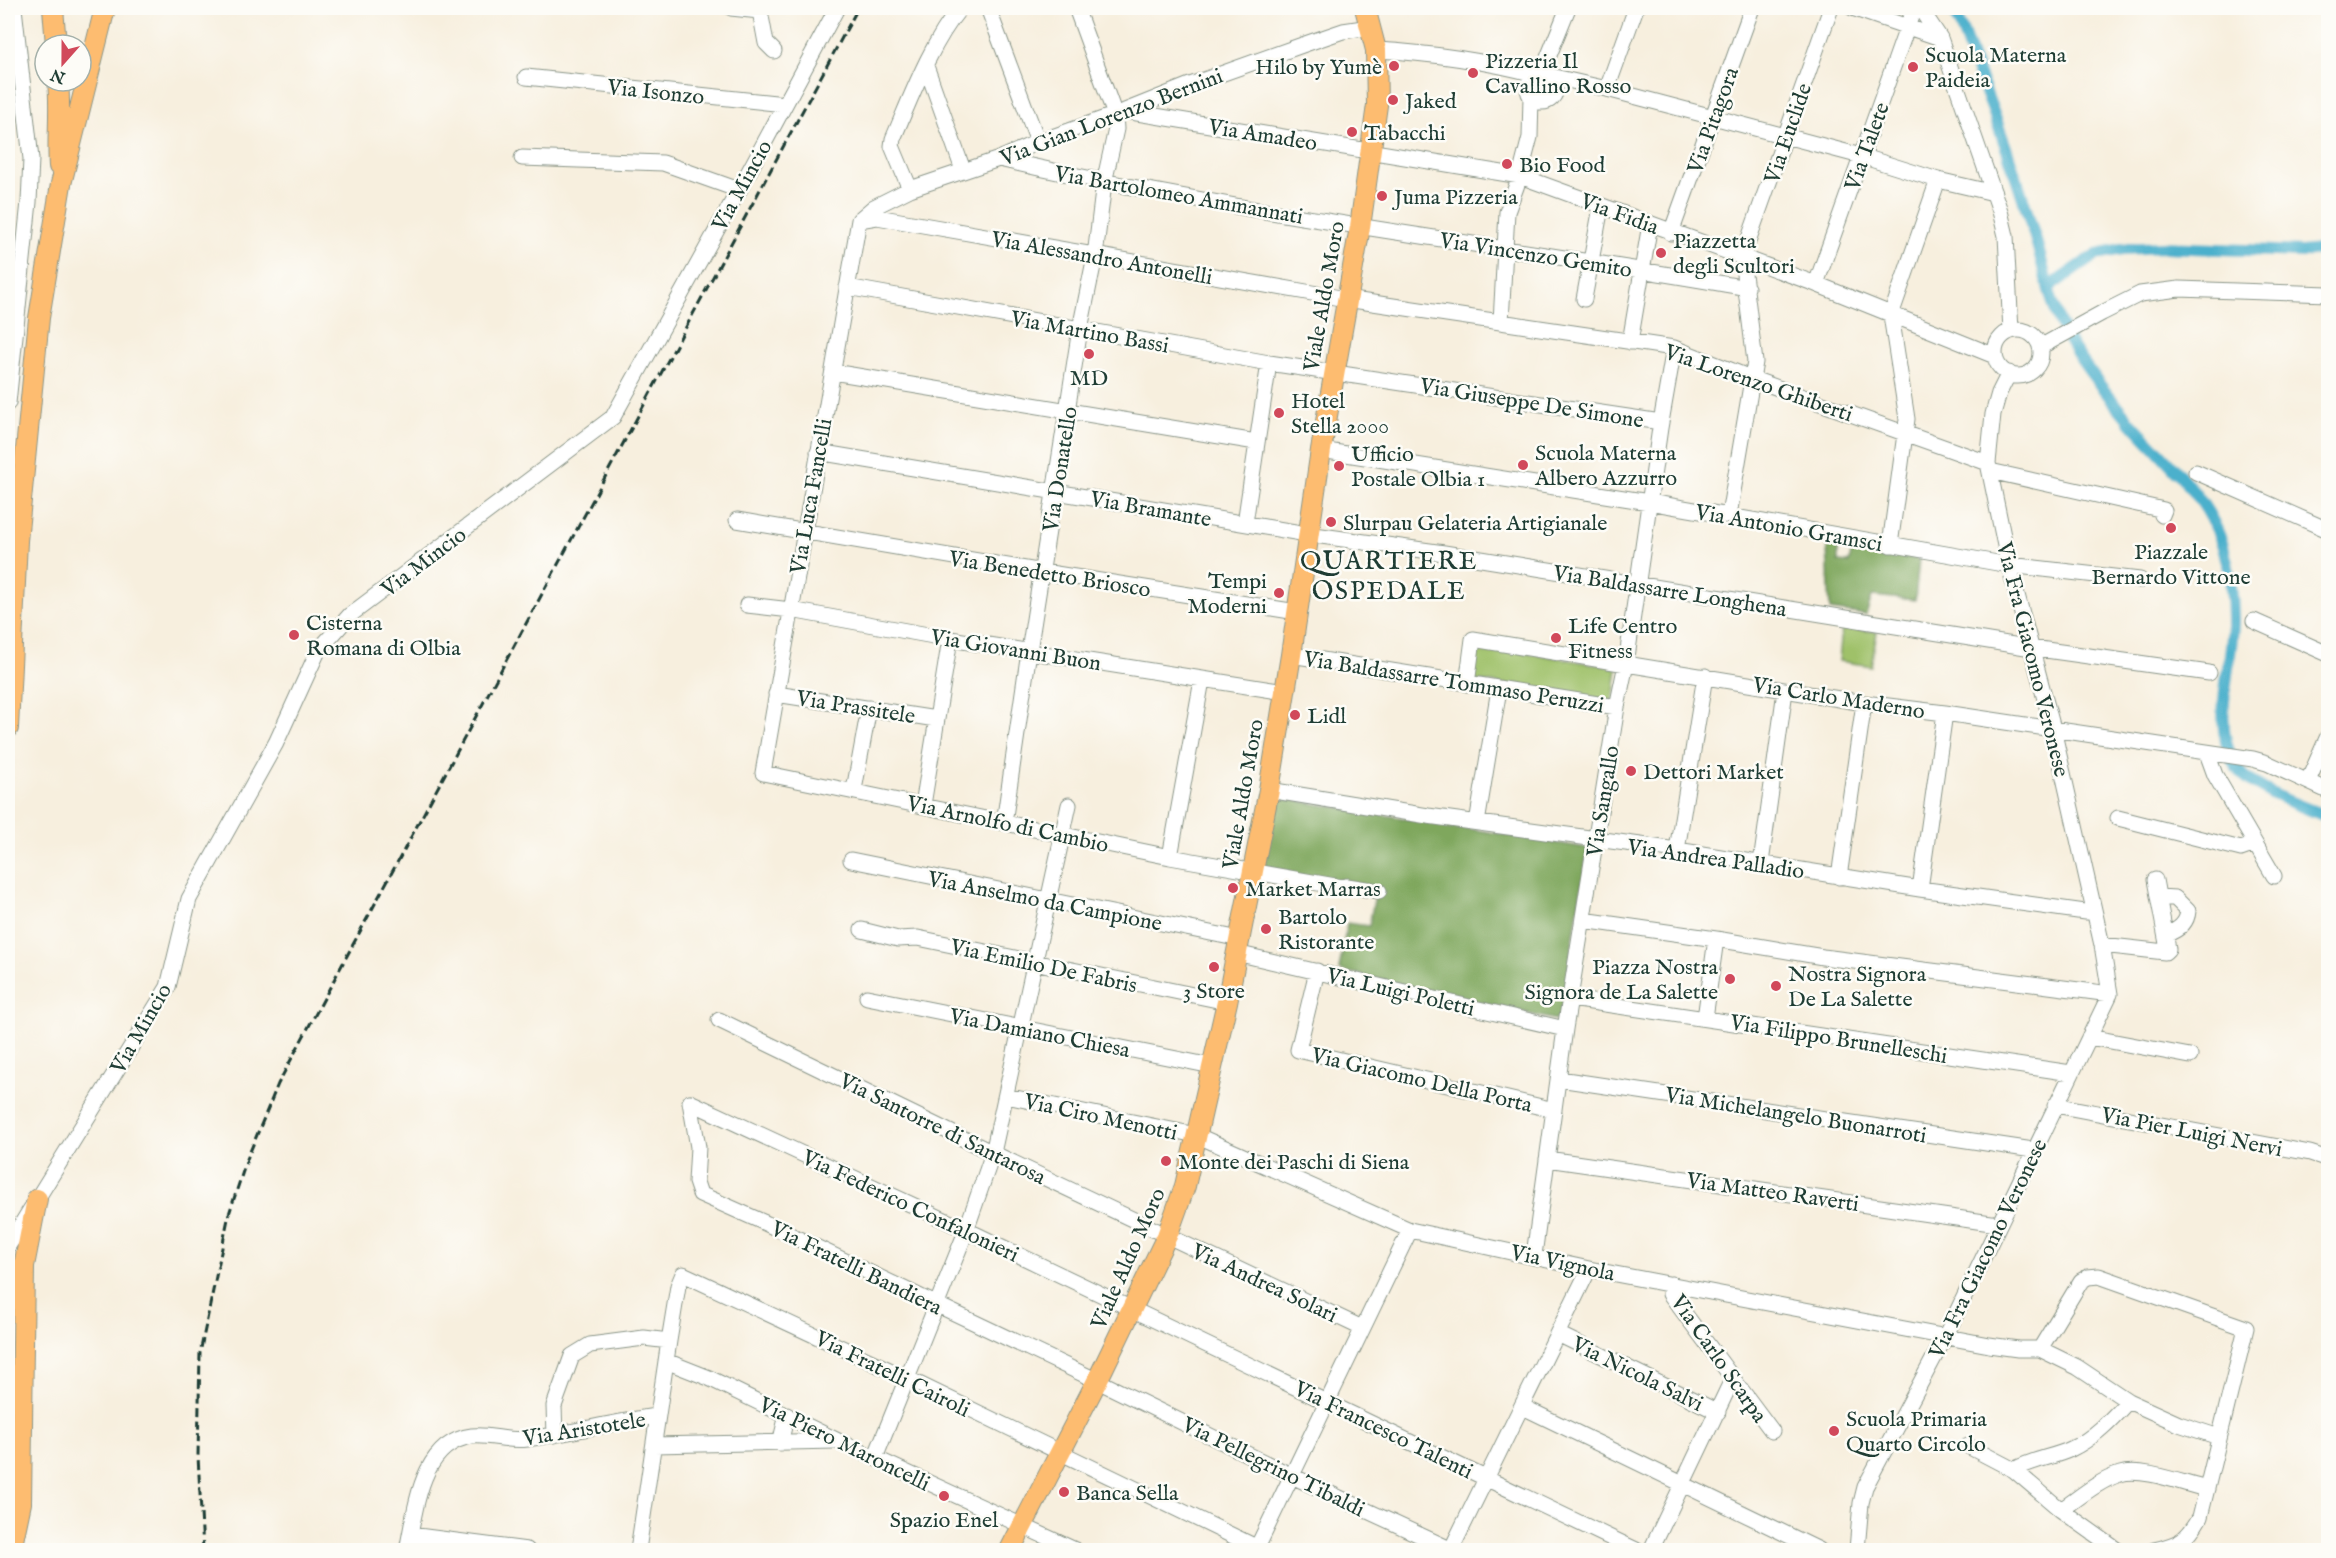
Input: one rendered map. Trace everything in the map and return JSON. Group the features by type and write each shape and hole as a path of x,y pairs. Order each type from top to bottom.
{"main road":[{"path":"53,8 55,33"},
{"path":"8,728 17,541 42,297 60,184 105,8"},
{"name":"Viale Aldo Moro","path":"1010,1551 1098,1381 1167,1236 1185,1186 1227,1002 1269,789 1333,372 1360,227 1377,105 1376,50 1365,8"},
{"path":"59,93 57,134 60,184"},
{"path":"10,1551 21,1503 24,1266 37,1199"}],"street":[{"path":"8,403 29,202 31,159 14,8"},
{"path":"731,8 760,11 766,43 774,51"},
{"name":"Via Mincio","path":"8,1246 168,987 189,899 276,742 318,651 350,615 613,417 740,190 837,8"},
{"path":"910,189 892,146 893,139 926,66 948,23 960,8"},
{"path":"988,8 1038,142"},
{"path":"1076,8 1120,113"},
{"path":"1501,322 1507,212 1520,176 1530,137 1539,82 1568,8"},
{"path":"1601,87 1636,8"},
{"name":"Via Pitagora","path":"1671,232 1752,8"},
{"name":"Via Euclide","path":"1742,258 1831,8"},
{"path":"1852,8 1940,38"},
{"name":"Via Talete","path":"1816,284 1909,28 1914,8"},
{"path":"1920,8 1940,38 1994,193 2006,236 2011,331"},
{"name":"Via Gian Lorenzo Bernini","path":"859,220 874,207 910,189 999,159 1038,142 1343,31 1370,27"},
{"path":"1376,50 1410,52 1506,66 1522,78 1556,85 1553,97 1530,137"},
{"path":"926,66 963,170"},
{"name":"Via Isonzo","path":"526,77 785,104"},
{"path":"1539,82 1601,87 1861,156 1938,180 1994,193"},
{"path":"1539,82 1541,102 1553,97 1601,87"},
{"path":"1155,116 1159,97"},
{"name":"Via Amadeo","path":"1120,113 1155,116 1370,152"},
{"name":"Via Donatello","path":"1004,823 1080,329 1095,256 1104,183 1120,113"},
{"name":"Via Fidia","path":"1370,152 1520,176 1816,284 1995,356"},
{"path":"522,158 663,162 740,190"},
{"name":"Via Bartolomeo Ammannati","path":"999,159 1104,183 1360,227"},
{"path":"1890,545 1907,419 1892,315 1938,180"},
{"path":"1584,298 1601,207"},
{"name":"Via Alessandro Antonelli","path":"859,220 877,217 1346,299"},
{"name":"Via Luca Fancelli","path":"763,773 859,220"},
{"path":"1630,342 1650,224"},
{"name":"Via Vincenzo Gemito","path":"1360,227 1747,288"},
{"path":"1729,515 1755,362 1742,258"},
{"name":"Via Martino Bassi","path":"847,287 1269,363 1333,372"},
{"path":"2046,344 2026,331 2011,331 1998,341 1995,356 1998,363 2009,373 2023,375 2035,368 2046,344 2102,312 2140,294 2179,289 2328,294"},
{"name":"Via Lorenzo Ghiberti","path":"1346,299 1674,348 1989,467 2164,510 2162,515"},
{"name":"Via Sangallo","path":"1534,1255 1565,1029 1626,664 1660,422 1674,348"},
{"path":"1245,523 1269,363"},
{"path":"833,372 1256,442"},
{"name":"Via Giuseppe De Simone","path":"1333,372 1660,422"},
{"name":"Via Fra Giacomo Veronese","path":"1857,1551 1861,1503 1865,1487 1945,1337 2110,994 2102,945 2053,729 2009,564 1989,467 1993,414 1999,393 2009,373"},
{"name":"Via Antonio Gramsci","path":"1321,450 1729,515 2009,564 2140,580"},
{"name":"Via Bramante","path":"818,452 1307,534"},
{"path":"2196,471 2328,530"},
{"name":"Via Benedetto Briosco","path":"737,520 1297,612"},
{"name":"Via Baldassarre Longhena","path":"1307,534 2032,648 2209,673"},
{"name":"Via Giovanni Buon","path":"747,605 791,610 950,639 1285,692"},
{"path":"2254,621 2328,654"},
{"path":"923,805 950,639"},
{"name":"Via Carlo Maderno","path":"1467,684 1473,639 1785,691 2253,759 2267,763 2328,791"},
{"name":"Via Baldassarre Tommaso Peruzzi","path":"1291,656 1617,707"},
{"path":"1677,850 1705,676"},
{"path":"1170,857 1202,680"},
{"path":"1477,823 1499,689"},
{"path":"1761,863 1785,691"},
{"name":"Via Prassitele","path":"776,694 936,719"},
{"path":"1839,877 1864,703"},
{"path":"854,790 869,708"},
{"path":"1920,889 1945,713"},
{"path":"2308,781 2328,736"},
{"path":"2211,754 2216,775 2274,876"},
{"name":"Via Arnolfo di Cambio","path":"763,773 1170,857 1341,887 1379,891"},
{"name":"Via Andrea Palladio","path":"1269,789 1477,823 1677,850 1920,889 2085,912 2093,911"},
{"path":"875,1458 967,1230 993,1153 1069,805"},
{"path":"2118,818 2241,849 2255,844"},
{"name":"Via Anselmo da Campione","path":"851,860 1048,901 1238,946"},
{"path":"2102,945 2165,951 2168,949 2155,880"},
{"path":"2159,897 2175,898 2188,911 2188,918 2178,930 2167,934"},
{"path":"1583,920 1823,957 2110,994"},
{"name":"Via Emilio De Fabris","path":"862,930 898,939 918,938 1034,964 1227,1002"},
{"path":"1705,1018 1716,939"},
{"name":"Via Luigi Poletti","path":"1238,946 1317,971 1565,1029"},
{"name":"Via Giacomo Della Porta","path":"1317,971 1298,1050 1554,1110"},
{"name":"Via Damiano Chiesa","path":"867,998 1212,1066"},
{"name":"Via Filippo Brunelleschi","path":"1571,999 2072,1073"},
{"name":"Via Santorre di Santarosa","path":"719,1020 1167,1236"},
{"path":"2089,1037 2190,1056"},
{"name":"Via Michelangelo Buonarroti","path":"1559,1079 2034,1150"},
{"name":"Via Ciro Menotti","path":"1006,1096 1196,1135"},
{"name":"Via Federico Confalonieri","path":"690,1102 1132,1308"},
{"name":"Via Fratelli Bandiera","path":"690,1102 698,1146 696,1182 700,1194 1098,1381"},
{"name":"Via Pier Luigi Nervi","path":"2055,1105 2328,1158"},
{"name":"Via Vignola","path":"1196,1135 1410,1230 1534,1255 1588,1269 1945,1337 2018,1349 2040,1348"},
{"name":"Via Matteo Raverti","path":"1547,1159 1998,1224"},
{"path":"1258,1550 1410,1230"},
{"name":"Via Andrea Solari","path":"1167,1236 1362,1328"},
{"path":"1452,1550 1588,1269"},
{"name":"Via Fratelli Cairoli","path":"669,1341 678,1286 683,1274 907,1379 1258,1550"},
{"path":"2154,1551 2189,1537 2200,1517 2246,1328 2099,1276 2088,1277 2081,1281 2040,1348 2077,1367 2128,1401 2179,1424 2219,1437"},
{"name":"Via Carlo Scarpa","path":"1671,1284 1670,1294 1772,1431"},
{"name":"Via Francesco Talenti","path":"1132,1308 1636,1551"},
{"name":"Via Nicola Salvi","path":"1558,1334 1718,1412"},
{"path":"555,1435 554,1406 572,1356 590,1345 644,1338 669,1341 638,1551"},
{"name":"Via Piero Maroncelli","path":"666,1361 709,1378 1074,1551"},
{"path":"1650,1551 1732,1380"},
{"name":"Via Pellegrino Tibaldi","path":"1098,1381 1292,1476 1452,1550"},
{"path":"2014,1470 2024,1464 2072,1449 2109,1422 2128,1401"},
{"path":"1523,1407 1818,1551"},
{"name":"Via Aristotele","path":"407,1551 420,1489 428,1470 440,1453 454,1442 473,1436 523,1440 657,1416"},
{"path":"786,1443 792,1417"},
{"path":"654,1445 838,1441"},
{"path":"1968,1446 2014,1470 2061,1510 2117,1551"},
{"path":"2061,1510 2098,1483 2122,1473 2139,1472 2207,1489"},
{"path":"410,1535 527,1551"}],"green space":[{"path":"1838,545 1838,562 1849,563 1852,549 1919,559 1915,600 1872,596 1866,615 1830,610 1827,546"},
{"path":"1842,628 1877,632 1871,666 1839,661"},
{"path":"1476,644 1617,668 1613,701 1472,680"},
{"path":"1273,797 1588,848 1560,1021 1339,970 1347,923 1369,926 1376,890 1261,869"}],"waterway":[{"path":"1951,8 1961,28 2008,153 2054,307 2064,331 2104,391 2197,495 2217,531 2224,550 2231,585 2232,638 2223,712 2224,731 2235,765 2242,774 2264,789 2328,817"},
{"path":"2049,287 2097,254 2122,249 2162,247 2302,252 2328,249"}],"railway":[{"path":"203,1550 198,1456 200,1353 229,1214 247,1159 278,1084 858,8"}],"place":[{"name":"Hilo by Yumè","path":"1394,66"},
{"name":"Scuola Materna Paideia","path":"1913,67"},
{"name":"Pizzeria Il Cavallino Rosso","path":"1473,73"},
{"name":"Jaked","path":"1393,100"},
{"name":"Tabacchi","path":"1352,132"},
{"name":"Bio Food","path":"1507,164"},
{"name":"Juma Pizzeria","path":"1382,196"},
{"name":"Piazzetta degli Scultori","path":"1661,253"},
{"name":"MD","path":"1089,354"},
{"name":"Hotel Stella 2000","path":"1279,413"},
{"name":"Scuola Materna Albero Azzurro","path":"1523,465"},
{"name":"Ufficio Postale Olbia 1","path":"1339,466"},
{"name":"Slurpau Gelateria Artigianale","path":"1331,522"},
{"name":"Piazzale Bernardo Vittone","path":"2171,528"},
{"name":"Tempi Moderni","path":"1279,593"},
{"name":"Cisterna Romana di Olbia","path":"294,635"},
{"name":"Life Centro Fitness","path":"1556,638"},
{"name":"Lidl","path":"1295,715"},
{"name":"Dettori Market","path":"1631,771"},
{"name":"Market Marras","path":"1233,888"},
{"name":"Bartolo Ristorante","path":"1266,929"},
{"name":"3 Store","path":"1214,967"},
{"name":"Piazza Nostra Signora de La Salette","path":"1730,979"},
{"name":"Nostra Signora De La Salette","path":"1776,986"},
{"name":"Monte dei Paschi di Siena","path":"1166,1161"},
{"name":"Scuola Primaria Quarto Circolo","path":"1834,1431"},
{"name":"Banca Sella","path":"1064,1492"},
{"name":"Spazio Enel","path":"944,1496"}],"district":[{"name":"QUARTIERE OSPEDALE","path":"1389,575"}]}
